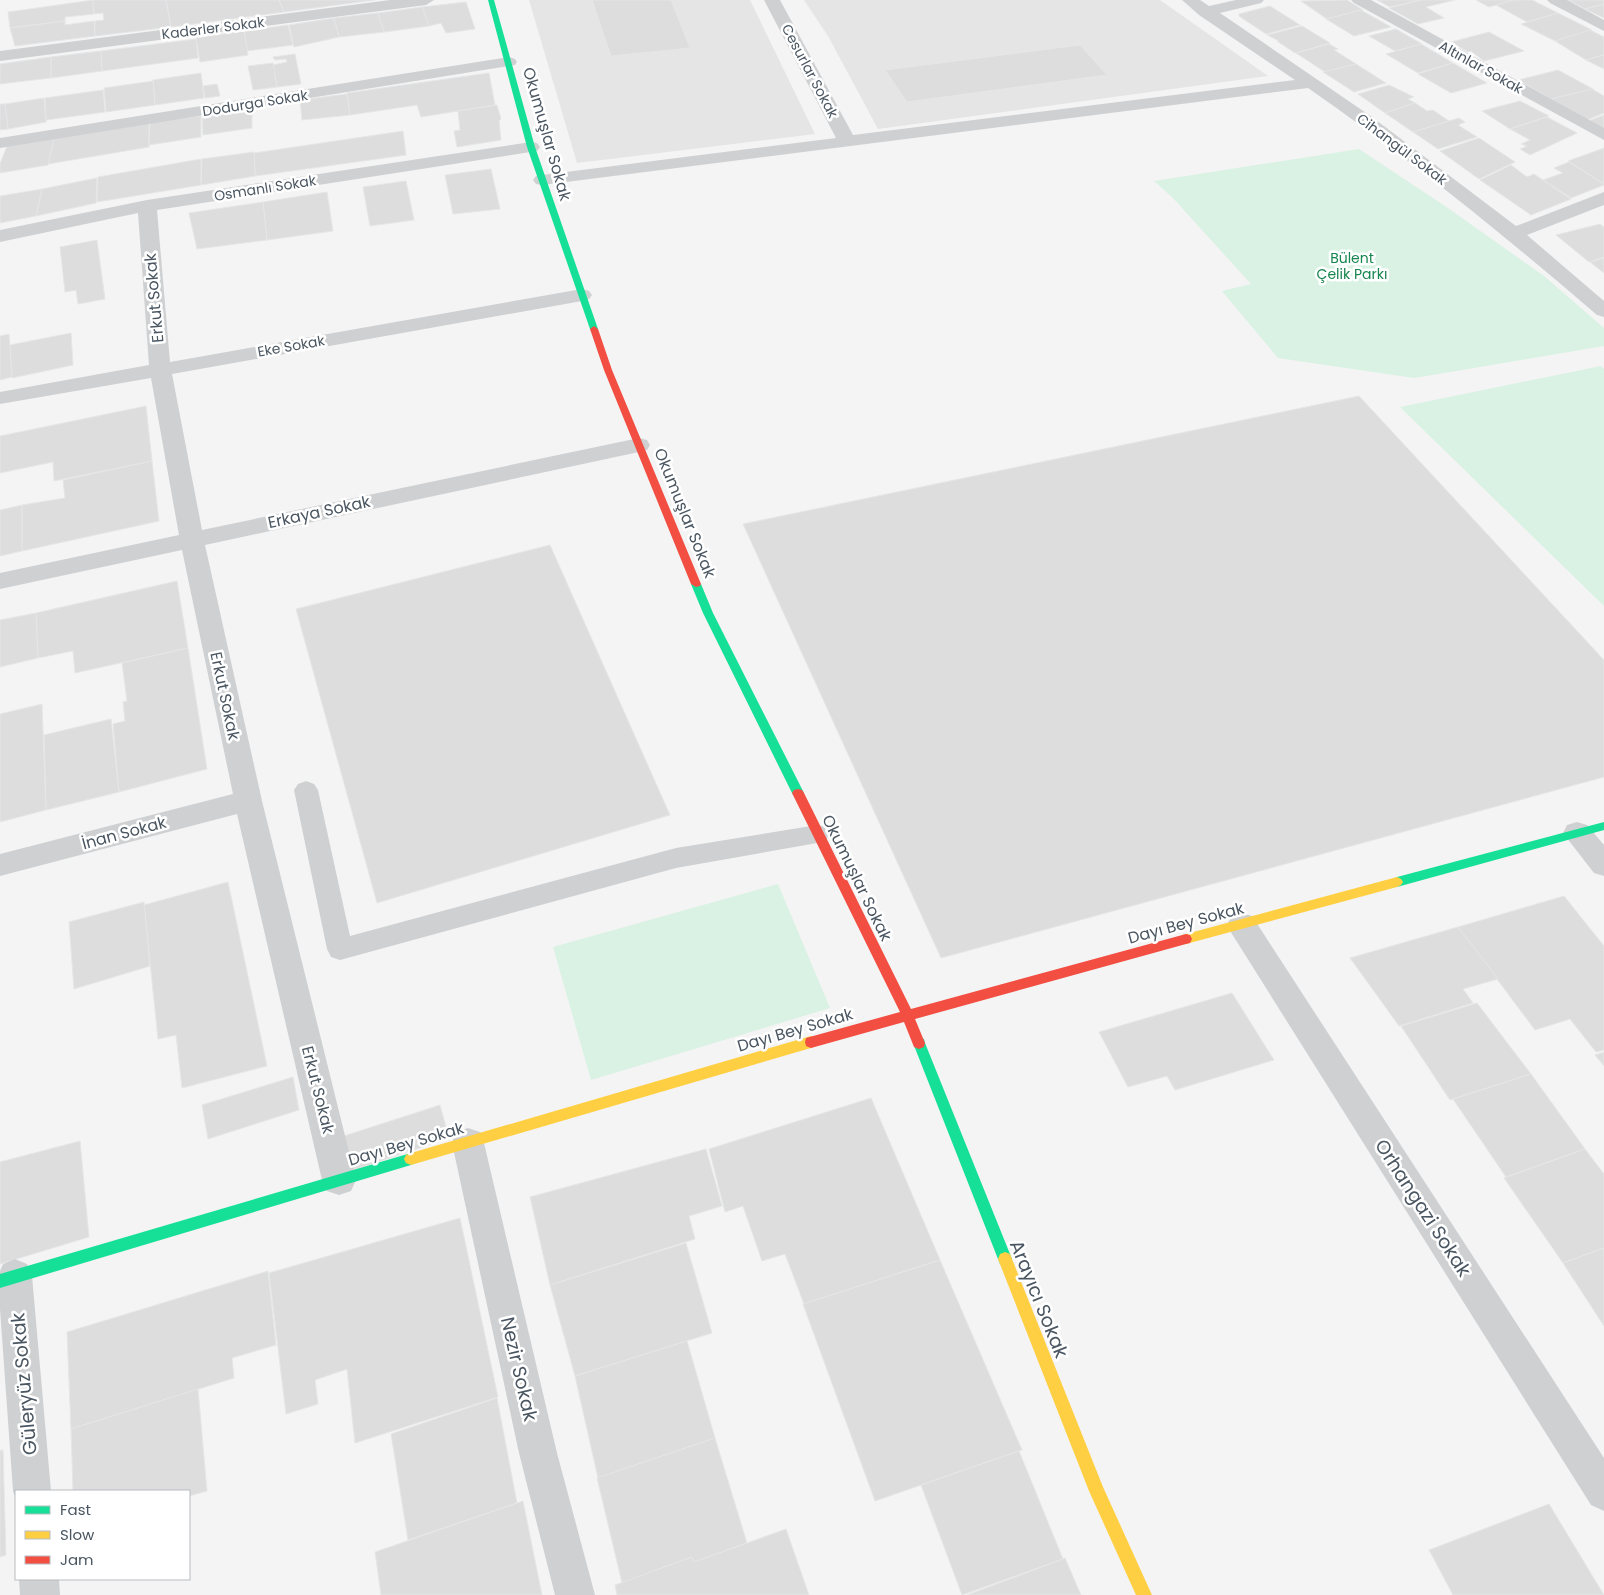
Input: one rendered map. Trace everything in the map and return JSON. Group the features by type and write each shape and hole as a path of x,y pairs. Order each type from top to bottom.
{"street":[{"name":"Kaderler Sokak","path":"0,56 426,0"},
{"name":"Okumuşlar Sokak","path":"491,0 531,147 608,370 708,613 907,1014"},
{"name":"Cesurlar Sokak","path":"772,0 847,141"},
{"name":"Cihangül Sokak","path":"1190,0 1366,121 1514,234 1601,305"},
{"path":"1205,12 1256,0"},
{"name":"Altınlar Sokak","path":"1359,0 1604,135"},
{"path":"1555,0 1604,26"},
{"name":"Dodurga Sokak","path":"0,143 509,62"},
{"path":"542,180 1311,83"},
{"name":"Osmanlı Sokak","path":"0,236 147,206 531,147"},
{"path":"1514,234 1604,198"},
{"name":"Erkut Sokak","path":"147,206 160,370 192,539 248,801 339,1180"},
{"name":"Eke Sokak","path":"0,398 582,295"},
{"name":"Erkaya Sokak","path":"0,581 639,445"},
{"name":"İnan Sokak","path":"0,865 248,801"},
{"name":"Dayı Bey Sokak","path":"7,1279 907,1014 1604,826"},
{"path":"1577,833 1604,865"},
{"name":"Orhangazi Sokak","path":"1242,925 1604,1492"},
{"name":"Arayıcı Sokak","path":"907,1014 1097,1491 1144,1595"},
{"name":"Nezir Sokak","path":"468,1143 538,1453 575,1595"},
{"name":"Güleryüz Sokak","path":"7,1279 32,1490"},
{"path":"39,1580 40,1595"}],"lane":[{"path":"306,790 340,949 676,858 817,834"}],"shaded area":[{"path":"529,0 750,0 815,134 577,163"},
{"path":"804,0 1160,0 1268,76 878,129 828,36"}],"green space":[{"name":"Bülent Çelik Parkı","path":"1359,149 1445,206 1544,276 1604,328 1604,346 1414,378 1278,358 1222,291 1251,284 1173,198 1154,181"},
{"path":"1601,366 1604,369 1604,606 1400,407"},
{"path":"778,884 830,1008 591,1080 553,947"}],"building":[{"path":"93,0 94,14 65,17 65,21 10,28 8,12"},
{"path":"93,0 166,0 171,27 95,36 95,21 104,20 103,13 94,14"},
{"path":"166,0 279,0 284,12 171,27"},
{"path":"279,0 375,0 284,12"},
{"path":"592,0 671,0 690,48 611,56"},
{"path":"1347,0 1363,10 1327,19 1301,1"},
{"path":"1377,0 1421,0 1390,7"},
{"path":"1421,0 1455,0 1426,7 1444,18 1418,24 1389,8"},
{"path":"1476,0 1514,0 1489,7"},
{"path":"1514,0 1532,0 1558,13 1527,22 1496,5"},
{"path":"1568,0 1604,0 1604,4 1585,9"},
{"path":"466,2 475,29 446,33 441,23 429,26 422,7"},
{"path":"1604,4 1604,18 1585,9"},
{"path":"1270,6 1300,25 1266,34 1239,16 1239,14"},
{"path":"422,7 429,26 384,32 378,13"},
{"path":"1361,10 1391,27 1354,36 1326,19"},
{"path":"378,13 384,32 339,37 334,18"},
{"path":"1558,13 1592,30 1555,41 1521,24"},
{"path":"334,18 339,37 294,47 289,25"},
{"path":"65,21 65,25 94,21 95,36 15,46 10,28"},
{"path":"288,25 293,45 247,51 244,31"},
{"path":"1302,26 1330,43 1295,53 1267,35"},
{"path":"1396,29 1422,44 1395,51 1369,36"},
{"path":"1590,30 1604,37 1604,55 1586,60 1555,41"},
{"path":"244,31 248,55 200,62 196,38"},
{"path":"1489,32 1524,51 1484,61 1471,51 1468,52 1451,42"},
{"path":"196,39 198,58 102,71 101,51"},
{"path":"1329,44 1338,49 1334,50 1356,64 1325,72 1296,53"},
{"path":"1421,44 1453,63 1418,73 1386,54"},
{"path":"1080,45 1107,75 907,102 885,70"},
{"path":"101,51 102,71 51,78 51,57"},
{"path":"295,54 301,84 277,87 273,65 287,62 286,59 275,60 273,57"},
{"path":"1604,55 1604,69 1586,60"},
{"path":"51,57 51,78 0,84 0,64"},
{"path":"273,63 277,87 253,90 248,66"},
{"path":"1453,63 1487,83 1451,93 1418,74"},
{"path":"1356,64 1386,83 1354,92 1323,72"},
{"path":"1558,70 1593,89 1551,99 1518,80"},
{"path":"201,73 204,98 155,105 153,80"},
{"path":"489,73 495,105 421,117 417,105 350,115 347,93"},
{"path":"153,81 155,105 106,112 104,88"},
{"path":"217,84 220,96 205,98 203,86"},
{"path":"1389,85 1414,97 1408,99 1415,103 1385,113 1358,94"},
{"path":"1592,89 1604,96 1604,113 1587,120 1551,99"},
{"path":"103,90 105,112 46,120 45,98"},
{"path":"347,94 350,115 302,120 300,100"},
{"path":"44,98 46,122 8,129 5,104"},
{"path":"1520,101 1549,116 1510,129 1482,111"},
{"path":"1415,103 1427,111 1433,110 1449,121 1413,132 1385,113"},
{"path":"0,104 5,104 8,129 0,130"},
{"path":"497,105 501,119 499,121 501,140 457,147 454,131 460,130 458,111"},
{"path":"252,106 252,128 203,135 202,113"},
{"path":"1604,115 1604,129 1588,121"},
{"path":"201,116 201,137 149,145 150,122"},
{"path":"1547,117 1577,133 1530,155 1520,149 1527,146 1521,144 1530,140 1510,129"},
{"path":"1459,118 1465,122 1458,125 1477,137 1438,149 1413,132"},
{"path":"149,122 149,147 48,164 54,138"},
{"path":"403,131 406,155 255,176 254,153"},
{"path":"54,138 48,165 0,173 0,164 7,146"},
{"path":"1479,138 1515,162 1479,179 1440,151"},
{"path":"1604,148 1604,184 1568,161"},
{"path":"254,152 255,176 201,185 202,159"},
{"path":"201,159 201,185 97,202 98,177"},
{"path":"1569,162 1604,185 1571,198 1543,180 1563,173 1554,168"},
{"path":"1511,165 1527,177 1534,174 1571,199 1531,215 1480,180"},
{"path":"491,169 500,209 453,214 445,175"},
{"path":"97,178 96,203 36,216 42,189"},
{"path":"406,181 414,220 370,226 363,187"},
{"path":"42,189 36,216 0,223 0,196"},
{"path":"327,192 333,231 267,240 263,202"},
{"path":"263,202 267,240 197,249 189,213"},
{"path":"1600,224 1604,227 1604,257 1589,262 1556,235"},
{"path":"97,240 105,299 78,304 76,290 65,292 60,247"},
{"path":"1604,258 1604,273 1590,262"},
{"path":"71,333 73,365 12,378 10,345"},
{"path":"9,334 12,377 0,380 0,336"},
{"path":"1359,396 1604,660 1604,777 941,958 743,524"},
{"path":"146,406 152,461 54,481 53,462 0,473 0,436"},
{"path":"152,461 159,521 22,551 22,505 65,498 63,480"},
{"path":"22,505 22,551 0,556 0,510"},
{"path":"550,545 670,815 377,903 296,609"},
{"path":"177,581 188,648 75,673 73,651 38,658 36,613"},
{"path":"36,613 38,658 0,667 0,620"},
{"path":"188,648 207,769 119,792 113,724 125,721 123,702 127,701 122,663"},
{"path":"42,704 46,810 0,822 0,714"},
{"path":"111,719 119,792 46,810 44,735"},
{"path":"228,882 267,1066 182,1088 176,1035 158,1039 144,905"},
{"path":"1564,896 1604,946 1604,1050 1596,1052 1570,1019 1535,1030 1458,927"},
{"path":"144,902 150,966 74,989 69,922"},
{"path":"1458,927 1498,979 1463,989 1473,1003 1399,1026 1350,958"},
{"path":"1232,993 1274,1060 1175,1090 1167,1076 1128,1087 1099,1032"},
{"path":"1477,1003 1531,1074 1450,1100 1401,1026"},
{"path":"1604,1052 1604,1066 1595,1055"},
{"path":"1531,1074 1585,1149 1506,1177 1453,1099"},
{"path":"293,1077 299,1110 208,1139 202,1105"},
{"path":"871,1098 940,1260 804,1304 785,1254 762,1261 743,1206 725,1212 709,1149"},
{"path":"440,1105 449,1138 351,1171 344,1136"},
{"path":"80,1141 89,1237 0,1264 0,1162"},
{"path":"706,1149 722,1206 689,1216 695,1239 550,1285 530,1197"},
{"path":"1585,1149 1604,1174 1604,1248 1563,1263 1504,1178"},
{"path":"460,1218 498,1397 355,1443 347,1369 315,1380 318,1404 286,1414 269,1273"},
{"path":"686,1243 712,1333 575,1376 550,1285"},
{"path":"1604,1248 1604,1326 1563,1263"},
{"path":"940,1260 1022,1450 875,1501 803,1304"},
{"path":"268,1271 276,1345 232,1358 234,1378 71,1429 67,1332"},
{"path":"687,1341 715,1438 598,1478 575,1376"},
{"path":"198,1389 207,1491 190,1496 190,1490 73,1490 71,1429"},
{"path":"497,1398 517,1503 408,1540 391,1434"},
{"path":"715,1438 747,1543 694,1562 692,1557 622,1583 597,1478"},
{"path":"3,1450 6,1555 0,1557 0,1451"},
{"path":"1019,1451 1063,1559 962,1595 921,1485"},
{"path":"523,1501 542,1595 381,1595 375,1552"},
{"path":"1549,1504 1604,1595 1453,1595 1429,1550"},
{"path":"786,1529 809,1595 617,1595 615,1585 692,1557 694,1562"},
{"path":"1065,1558 1081,1595 967,1595 1063,1559"}],"traffic: fast":[{"path":"491,0 531,147 594,329"},
{"path":"696,584 708,613 798,793"},
{"path":"1397,882 1604,826"},
{"path":"919,1043 1005,1259"},
{"path":"0,1281 411,1159"}],"traffic: slow":[{"path":"1186,939 1397,882"},
{"path":"411,1159 811,1042"},
{"path":"1005,1259 1097,1491 1144,1595"}],"traffic: jam":[{"path":"594,329 608,370 696,584"},
{"path":"798,793 907,1014 919,1043"},
{"path":"811,1042 1186,939"}]}
